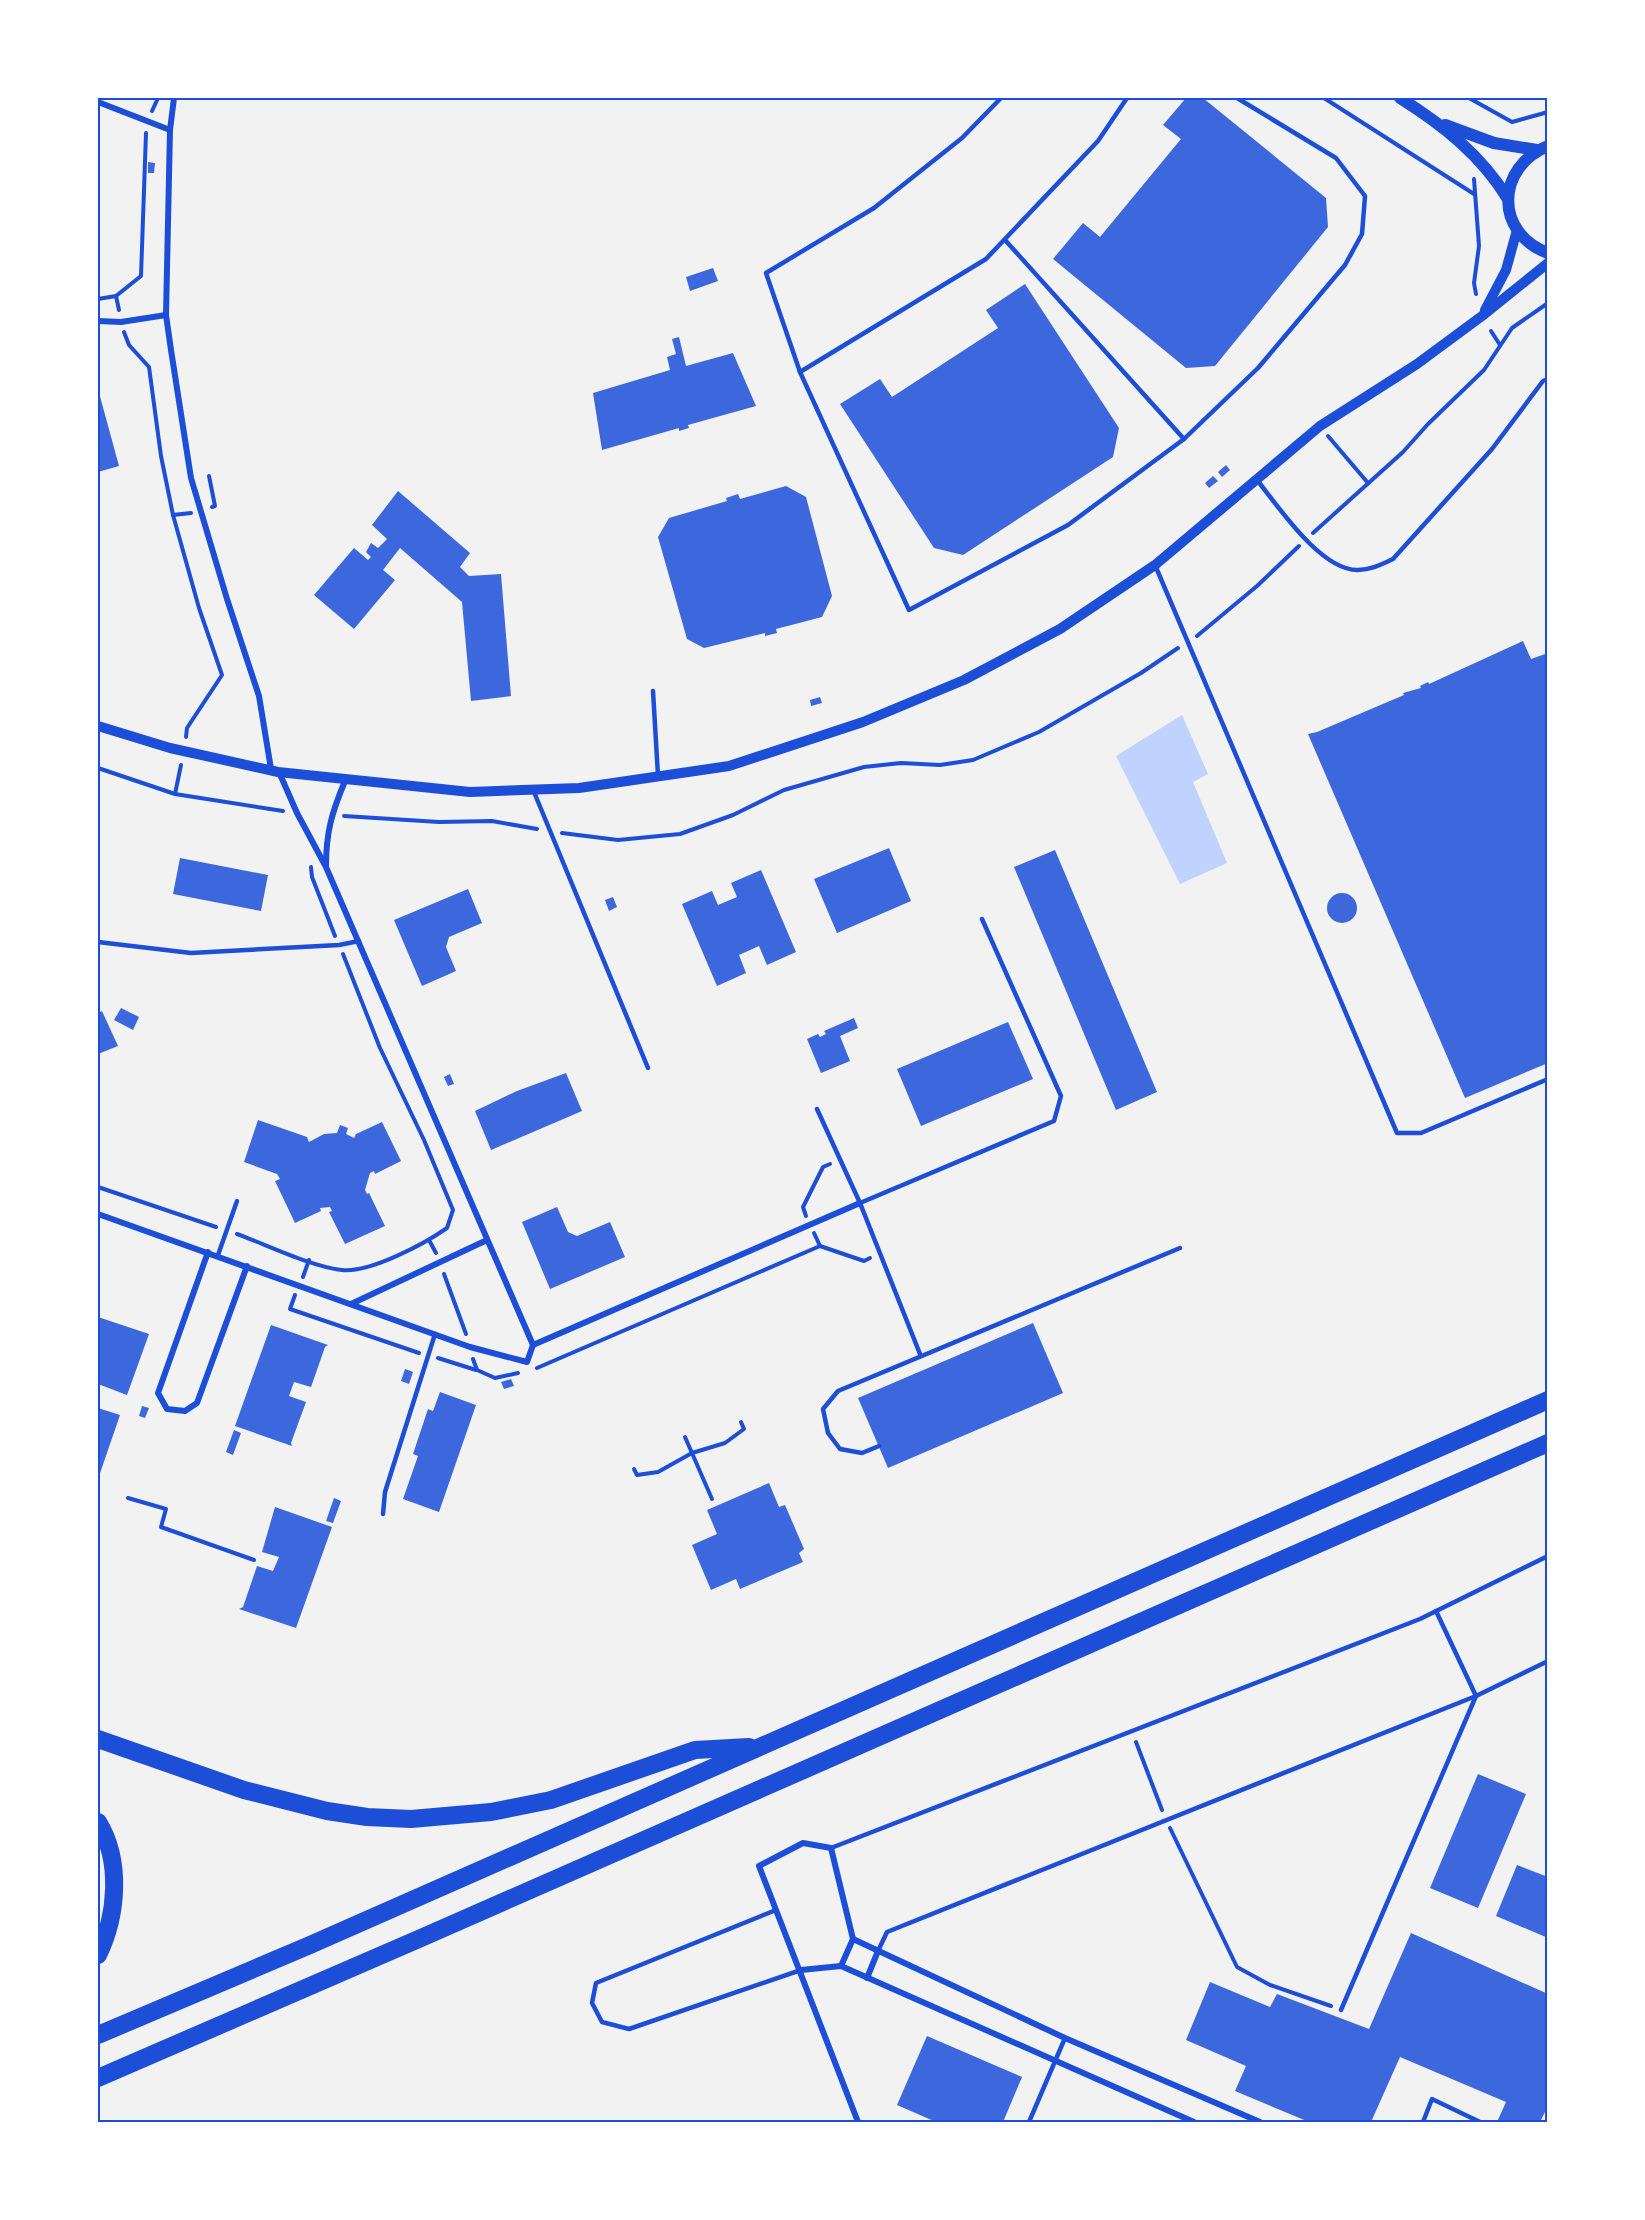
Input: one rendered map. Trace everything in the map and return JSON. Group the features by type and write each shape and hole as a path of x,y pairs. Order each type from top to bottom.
{"highway":[{"path":"98,2036 310,1945 1548,1400"},
{"path":"98,2078 1548,1443"},
{"path":"98,1739 244,1790 327,1811 367,1818 411,1819 491,1812 551,1800 695,1750 760,1746"},
{"path":"98,1822 105,1834 113,1876 113,1918 98,1956"}],"main road":[{"path":"1400,98 1438,122 1483,163 1508,199"},
{"path":"1438,122 1494,143 1542,148"},
{"path":"1542,148 1523,161 1513,175 1508,199 1511,218 1516,230 1534,247 1548,253"}],"street":[{"path":"174,98 170,130 166,315 192,478 200,511 259,696 275,770 326,867 533,1345"},
{"path":"98,102 170,130"},
{"path":"1482,316 1506,270 1516,230"},
{"path":"98,726 183,750 275,770 345,781 470,792 579,788 729,766 863,722 964,680 1060,629 1155,565 1320,426 1417,364 1548,263"},
{"path":"98,321 121,322 166,315"},
{"path":"326,867 326,836 331,815 345,781"},
{"path":"98,1214 470,1347 526,1362 533,1345 860,1203"},
{"path":"351,1304 487,1240"},
{"path":"208,1252 158,1393 167,1409 185,1411 197,1402 247,1266"},
{"path":"841,1966 853,1939 831,1848 802,1843 759,1866 858,2122"},
{"path":"853,1939 1065,2038 1260,2122"},
{"path":"867,1978 878,1951"},
{"path":"801,1970 841,1966 1194,2122"}],"lane":[{"path":"1001,98 962,138 874,208 766,273 800,372 909,610 1068,525 1184,439 1258,368 1345,265 1362,234 1365,196 1336,158 1237,98"},
{"path":"800,372 843,348 986,259 1098,141 1127,98"},
{"path":"1005,240 1184,439"},
{"path":"1256,480 1306,540 1330,561 1345,569 1358,570 1377,567 1393,559 1492,449 1543,381 1548,379"},
{"path":"1155,565 1397,1133 1421,1133 1548,1080"},
{"path":"653,691 658,776"},
{"path":"533,789 648,1068"},
{"path":"860,1203 1054,1121 1061,1096 982,919"},
{"path":"98,942 191,953 339,945 359,941"},
{"path":"817,1109 860,1203 920,1354"},
{"path":"218,1255 237,1201"},
{"path":"879,1446 862,1453 840,1449 828,1433 823,1409 838,1391 920,1354 1180,1248"},
{"path":"383,1514 384,1492 435,1334"},
{"path":"831,1848 1133,1732 1436,1611 1548,1556"},
{"path":"1341,2010 1476,1696 1436,1611"},
{"path":"878,1951 887,1932 1476,1696 1548,1661"},
{"path":"776,1910 596,1983 592,2003 602,2022 629,2029 801,1970"},
{"path":"1029,2122 1065,2038"},
{"path":"1423,2122 1432,2099 1480,2122"}],"path":[{"path":"1324,98 1474,194"},
{"path":"1469,98 1512,122"},
{"path":"1504,130 1512,122 1548,112"},
{"path":"98,299 116,296 141,276 143,174"},
{"path":"1475,176 1474,194 1479,246 1474,283 1477,300"},
{"path":"116,296 121,322 129,345 149,367 161,456 173,515 199,608 222,675 187,728 175,794"},
{"path":"331,815 440,822 492,821 618,840 680,834 733,815 784,790 864,767 901,763 940,765 973,760 1039,732 1141,673 1205,631 1403,452 1428,424 1484,370 1512,328 1548,303"},
{"path":"1491,331 1500,345"},
{"path":"1320,426 1368,483"},
{"path":"173,515 215,506 209,476"},
{"path":"98,768 175,794 297,813"},
{"path":"98,1187 342,1270 362,1269 429,1240 447,1228 453,1210 424,1140 380,1048 312,877 311,860"},
{"path":"429,1240 441,1262 477,1370"},
{"path":"820,1246 864,1261 880,1254"},
{"path":"309,1260 290,1309 477,1370 495,1378 521,1373"},
{"path":"528,1371 536,1368"},
{"path":"634,1469 637,1475 658,1472 692,1453 725,1443 744,1429 741,1422"},
{"path":"685,1437 712,1499"},
{"path":"128,1498 166,1509 161,1527 254,1560"},
{"path":"1133,1732 1166,1820 1237,1968 1270,1985 1341,2010"}],"water":[{"path":"1182,715 1208,774 1193,782 1227,863 1180,884 1116,756"}],"building":[{"path":"1186,98 1203,98 1326,198 1328,227 1215,366 1186,368 1053,259 1083,223 1100,237 1181,139 1163,125"},
{"path":"148,162 155,163 154,173 148,173"},
{"path":"713,268 718,281 690,291 686,277"},
{"path":"1025,284 1119,428 1113,457 963,555 934,548 840,404 880,379 892,397 998,328 986,310"},
{"path":"679,337 686,366 733,353 756,406 688,425 689,428 679,431 679,428 602,450 593,393 670,370 667,357 676,354 672,339"},
{"path":"98,389 119,466 98,472"},
{"path":"1226,465 1230,470 1222,477 1218,472"},
{"path":"1213,476 1218,481 1209,488 1205,483"},
{"path":"786,486 806,497 832,596 822,617 776,629 777,633 765,636 765,633 704,648 687,639 658,537 669,518 727,501 726,498 738,494 740,499"},
{"path":"398,491 470,553 460,567 469,576 501,574 511,696 471,701 462,602 400,548 383,570 395,580 354,629 314,595 354,548 368,560 371,557 366,552 371,543 378,548 387,539 372,525"},
{"path":"1523,641 1531,659 1548,653 1548,1063 1465,1098 1308,734 1404,695 1403,693 1421,688 1420,686 1428,682 1429,684"},
{"path":"820,697 822,703 811,706 810,700"},
{"path":"889,848 911,901 837,933 814,879"},
{"path":"1055,850 1157,1092 1116,1110 1014,867"},
{"path":"180,858 268,875 261,911 173,894"},
{"path":"761,870 796,952 767,965 759,946 739,955 746,973 717,986 682,904 712,891 718,905 737,897 731,883"},
{"path":"468,889 482,923 449,937 446,947 456,971 422,986 394,920"},
{"path":"1342,893 1348,894 1356,902 1356,914 1348,922 1342,923 1336,922 1328,914 1327,908 1328,902 1336,894"},
{"path":"613,897 617,907 609,911 605,900"},
{"path":"121,1008 139,1017 133,1030 114,1020"},
{"path":"102,1011 118,1046 98,1054 98,1013"},
{"path":"854,1018 858,1028 840,1036 850,1061 821,1073 807,1039 818,1034 820,1037 826,1034 824,1031"},
{"path":"1008,1022 1033,1079 921,1126 897,1069"},
{"path":"566,1073 582,1111 491,1150 475,1111 517,1091"},
{"path":"450,1074 454,1084 448,1086 444,1077"},
{"path":"258,1120 307,1137 309,1142 324,1134 337,1133 340,1125 348,1128 346,1134 354,1138 356,1134 382,1122 401,1161 375,1174 374,1171 370,1173 365,1190 367,1194 369,1193 385,1226 345,1244 329,1212 332,1211 330,1207 320,1208 321,1211 295,1223 275,1181 280,1179 277,1174 244,1162"},
{"path":"557,1207 568,1232 577,1236 610,1222 625,1257 550,1289 522,1222"},
{"path":"98,1317 149,1334 127,1395 98,1384"},
{"path":"1033,1323 1063,1393 888,1468 858,1398"},
{"path":"271,1325 328,1345 325,1347 311,1387 294,1382 289,1396 306,1402 291,1443 292,1446 235,1426"},
{"path":"405,1369 413,1372 409,1384 401,1381"},
{"path":"511,1379 514,1386 504,1389 501,1382"},
{"path":"440,1392 476,1405 439,1512 403,1499 418,1456 413,1454 428,1409 433,1411"},
{"path":"142,1406 149,1408 145,1418 139,1416"},
{"path":"98,1408 120,1415 98,1479"},
{"path":"234,1430 241,1433 233,1455 226,1452"},
{"path":"769,1483 779,1507 785,1505 804,1549 799,1553 803,1562 740,1589 736,1579 711,1590 692,1545 717,1534 707,1510"},
{"path":"334,1498 341,1501 333,1523 326,1521"},
{"path":"275,1507 332,1527 296,1628 239,1609 243,1607 257,1566 273,1571 279,1557 262,1552"},
{"path":"1478,1774 1526,1794 1478,1908 1430,1888"},
{"path":"1517,1865 1548,1877 1548,1938 1496,1916"},
{"path":"1411,1933 1548,1994 1548,2106 1540,2122 1497,2122 1506,2102 1400,2057 1371,2122 1309,2122 1235,2091 1246,2066 1186,2040 1210,1982 1270,2007 1277,1994 1369,2029"},
{"path":"927,2036 1022,2077 1003,2122 936,2122 897,2105"}]}
